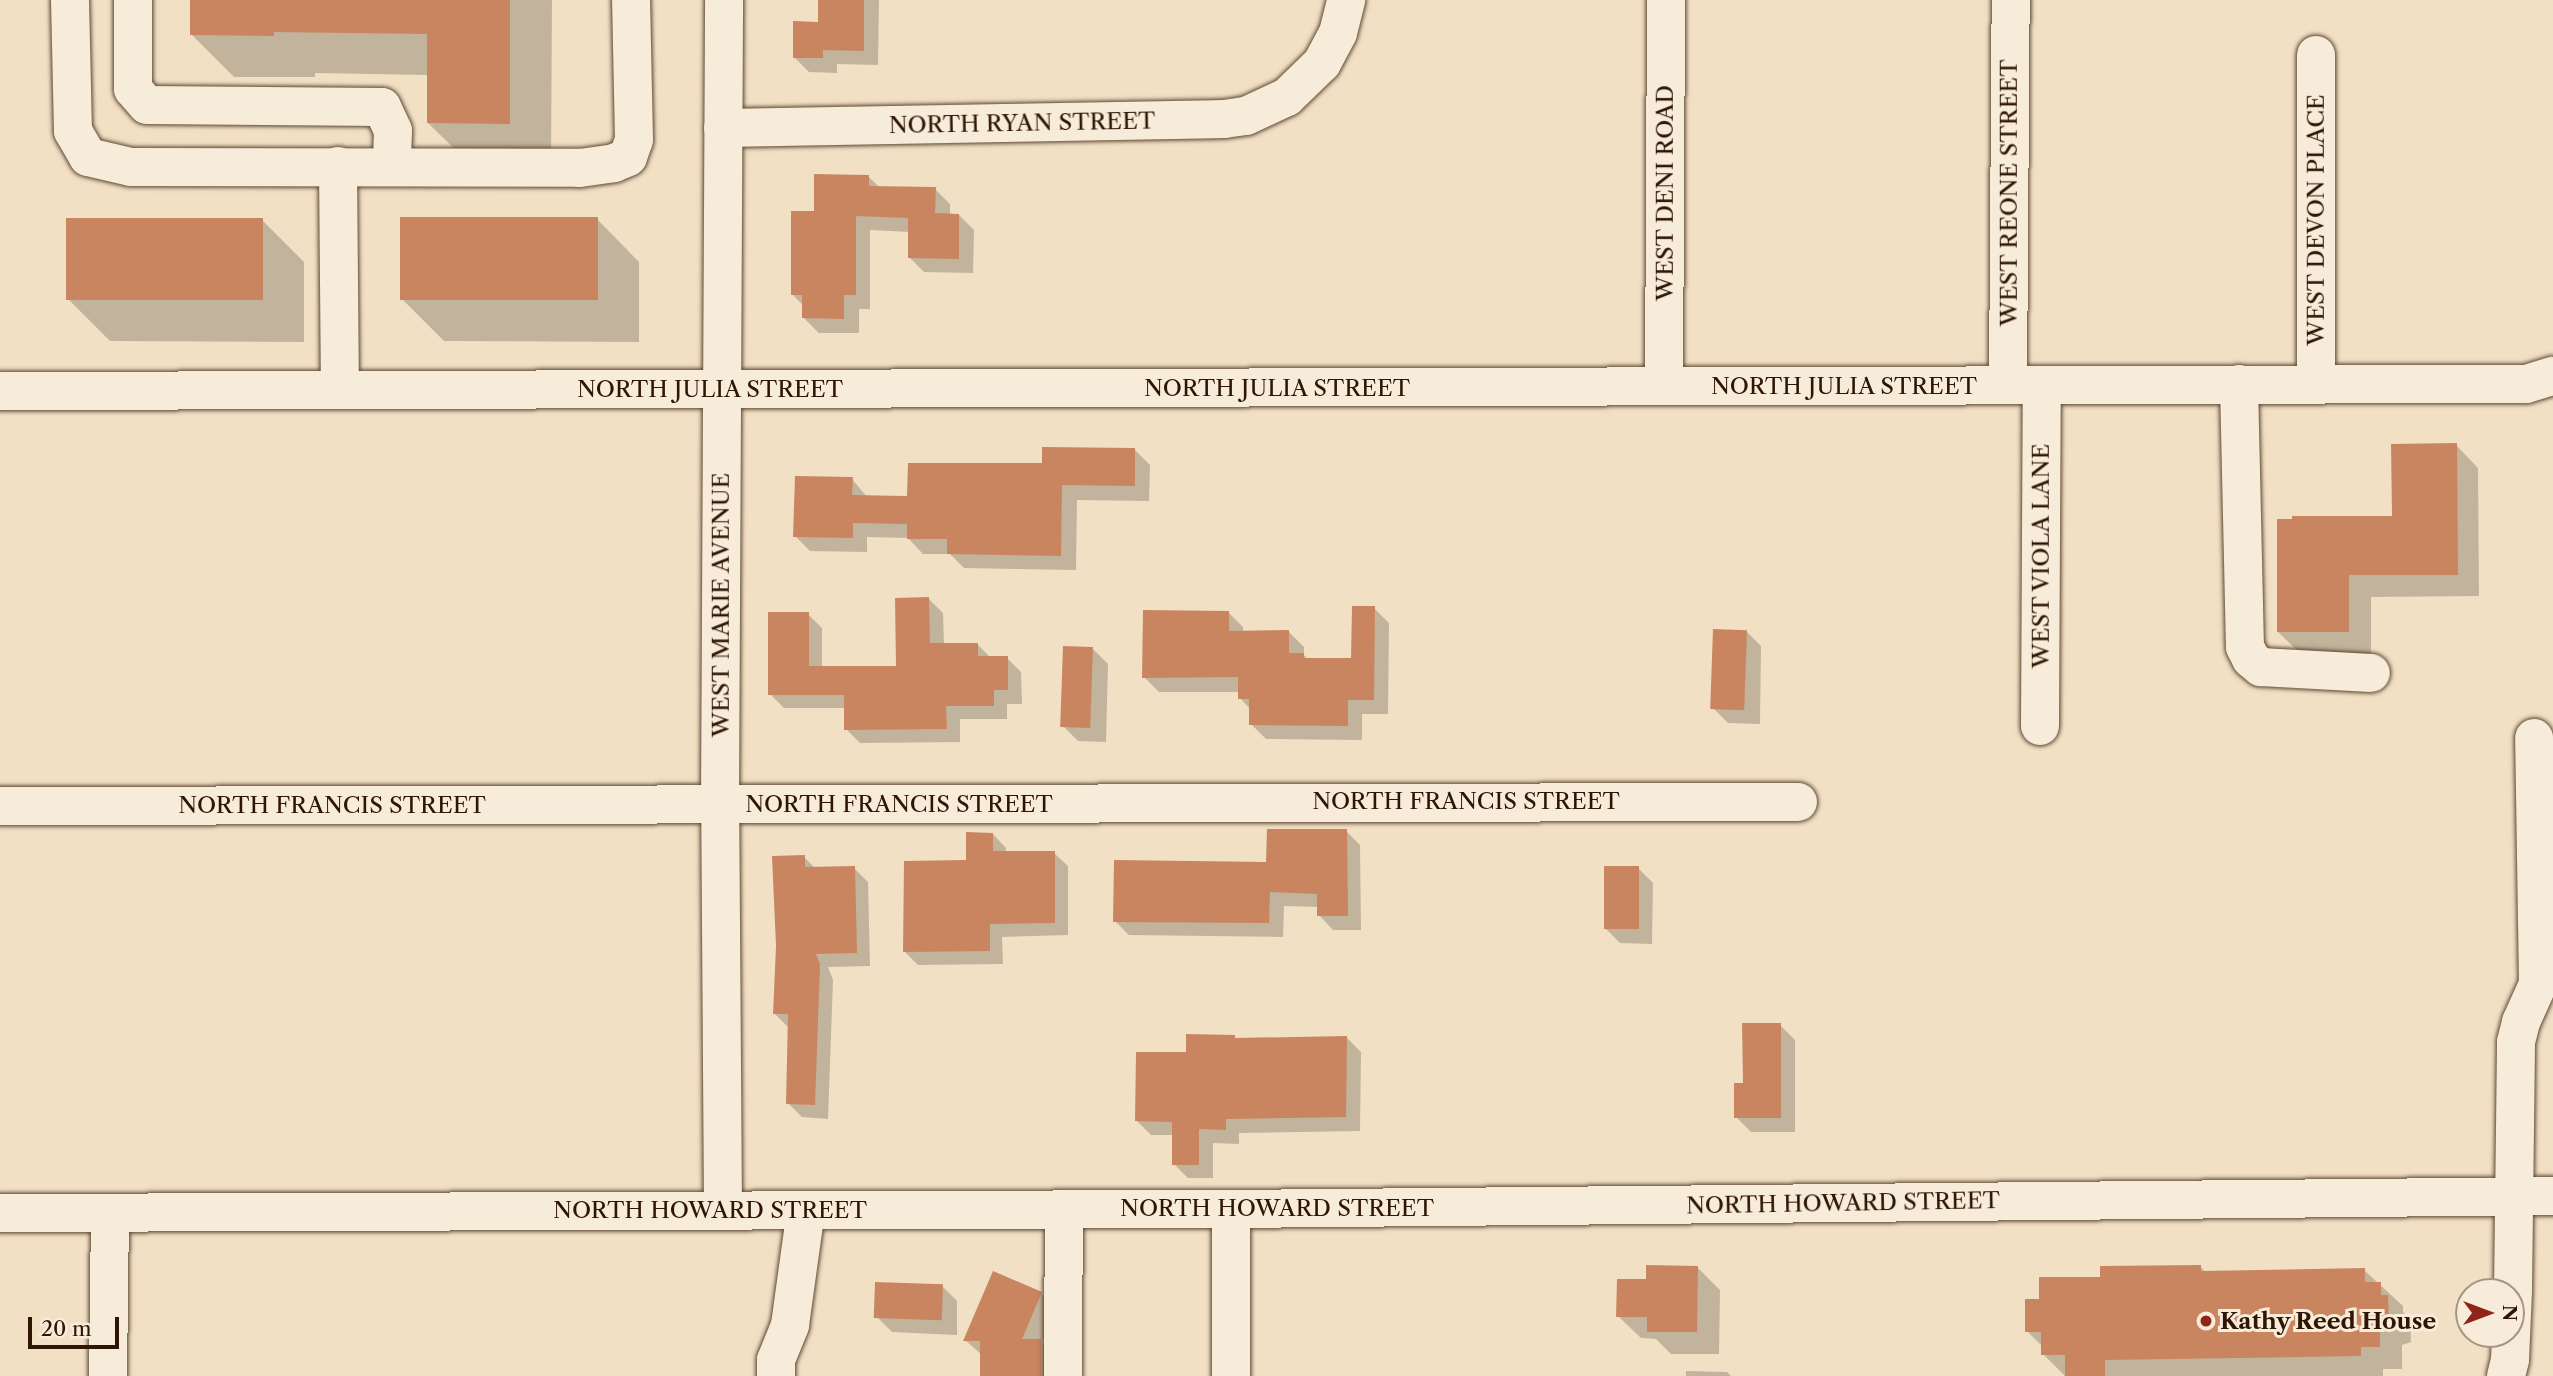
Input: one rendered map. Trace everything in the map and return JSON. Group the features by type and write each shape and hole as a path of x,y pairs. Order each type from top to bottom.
{"street":[{"path":"70,0 73,131 88,157 131,167 580,168 614,163 628,157 634,140 631,0"},
{"path":"133,0 133,89 147,105 382,107 393,131 392,166"},
{"name":"WEST MARIE AVENUE","path":"723,1210 720,804 724,0"},
{"name":"NORTH RYAN STREET","path":"723,128 1224,119 1268,108 1310,78 1322,63 1338,33 1346,0"},
{"name":"WEST DENI ROAD","path":"1664,386 1667,0"},
{"name":"WEST REONE STREET","path":"2011,0 2025,385"},
{"name":"WEST DEVON PLACE","path":"2316,55 2316,384"},
{"path":"290,167 291,106"},
{"path":"338,166 340,390"},
{"name":"NORTH JULIA STREET","path":"0,391 2526,384 2553,376"},
{"path":"2239,384 2245,647 2251,659 2260,667 2371,673"},
{"name":"WEST VIOLA LANE","path":"2025,385 2040,726"},
{"path":"2506,1376 2510,1360 2513,1291 2516,1042 2521,1022 2538,984 2544,815 2534,738"},
{"name":"NORTH FRANCIS STREET","path":"0,806 1798,802"},
{"name":"NORTH HOWARD STREET","path":"0,1213 1231,1209 2553,1196"},
{"path":"1231,1209 1231,1376"},
{"path":"776,1376 776,1360 790,1325 806,1210"},
{"path":"1063,1376 1064,1210"},
{"path":"108,1376 110,1213"}],"building":[{"path":"190,0 510,0 510,124 427,123 427,34 274,32 274,36 190,35"},
{"path":"818,0 864,0 864,51 823,50 823,58 793,58 793,21 818,22"},
{"path":"814,174 869,175 869,186 936,187 935,213 959,214 959,259 908,258 908,218 856,216 856,295 844,295 844,319 802,318 802,295 791,295 791,211 814,211"},
{"path":"400,217 598,217 598,300 400,300"},
{"path":"66,218 263,218 263,300 66,300"},
{"path":"2457,443 2458,575 2349,575 2349,632 2277,632 2277,519 2292,519 2292,516 2392,516 2391,444"},
{"path":"1042,447 1135,448 1135,486 1062,485 1061,556 947,554 947,539 907,539 907,524 853,523 853,538 793,537 795,476 853,477 852,495 907,496 908,463 1042,463"},
{"path":"929,597 930,643 978,643 978,656 1008,656 1008,690 994,690 994,706 946,706 947,729 844,730 844,695 768,695 768,612 809,612 809,666 896,666 895,598"},
{"path":"1352,606 1375,606 1374,700 1348,700 1348,726 1249,725 1249,699 1238,699 1238,677 1142,678 1143,610 1229,611 1229,631 1289,630 1289,653 1304,653 1304,658 1351,658"},
{"path":"1713,629 1747,630 1744,710 1710,709"},
{"path":"1063,646 1093,647 1090,728 1060,727"},
{"path":"1267,829 1347,829 1348,916 1317,916 1317,894 1270,892 1269,923 1113,922 1114,860 1266,862"},
{"path":"966,832 993,833 993,851 1055,851 1055,923 990,924 990,951 903,952 904,861 966,860"},
{"path":"805,855 805,867 855,866 857,953 816,954 820,964 815,1105 786,1104 788,1014 773,1014 776,946 772,856"},
{"path":"1604,866 1639,866 1639,929 1604,929"},
{"path":"1742,1023 1781,1023 1781,1118 1734,1118 1734,1083 1743,1083"},
{"path":"1186,1034 1235,1035 1235,1038 1347,1036 1346,1117 1226,1119 1226,1130 1199,1129 1199,1165 1172,1165 1172,1122 1135,1121 1136,1052 1186,1052"},
{"path":"1646,1265 1698,1266 1697,1332 1647,1332 1647,1317 1616,1317 1617,1279 1646,1279"},
{"name":"Kathy Reed House","path":"2201,1265 2201,1271 2365,1268 2365,1282 2381,1282 2381,1295 2388,1295 2389,1320 2380,1323 2380,1347 2361,1347 2361,1356 2105,1360 2105,1376 2065,1376 2065,1355 2041,1355 2041,1332 2025,1332 2025,1299 2039,1299 2039,1277 2100,1277 2100,1266"},
{"path":"993,1271 1042,1292 1022,1339 1041,1339 1041,1376 980,1376 980,1341 963,1341"},
{"path":"875,1282 943,1284 942,1320 874,1318"}],"place":[{"name":"Kathy Reed House","path":"2206,1321"}]}
